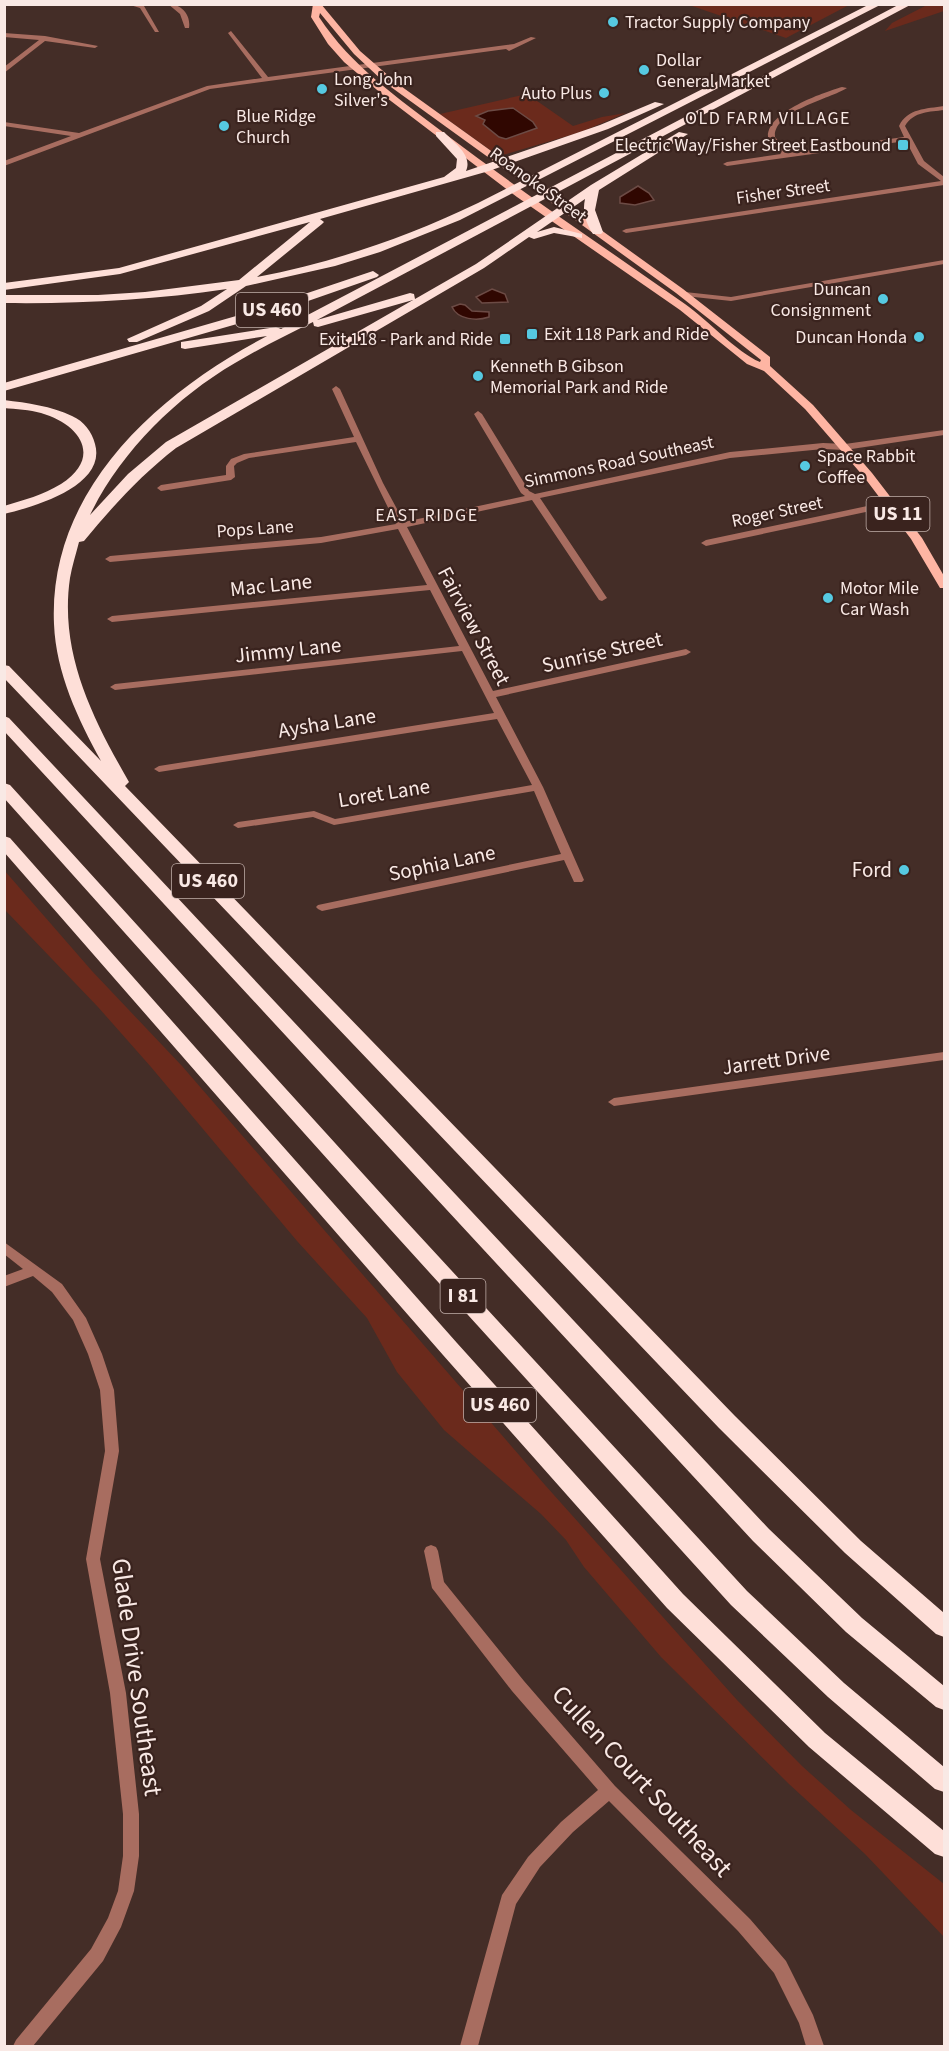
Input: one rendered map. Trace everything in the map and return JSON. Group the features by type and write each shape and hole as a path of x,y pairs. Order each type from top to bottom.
{"highway":[{"name":"US 460","path":"4,375 270,299 334,277 390,254 878,4"},
{"name":"US 460","path":"908,4 560,186 229,362 202,379 144,427 119,455 86,506 73,536 63,579 61,633 78,699 132,802 783,1479 853,1547 945,1627"},
{"path":"4,287 120,271 485,169 604,127 807,41"},
{"path":"68,555 110,498 150,460 171,445 453,281 515,243 595,187 824,49"},
{"path":"440,134 462,158 464,165 461,170 446,179"},
{"path":"595,187 588,206 589,218 597,232"},
{"path":"133,339 225,297 254,275 295,236 325,218 358,204"},
{"path":"4,299 97,298 225,286 267,278 376,250 455,219"},
{"path":"515,243 549,231 563,231 578,236"},
{"name":"US 460","path":"4,387 310,298 367,278 469,235"},
{"path":"69,369 154,350 316,323 382,307 453,281"},
{"path":"4,404 32,407 64,417 85,432 92,451 88,466 70,485 41,500 4,510"},
{"path":"4,669 132,802"},
{"name":"I 81","path":"4,721 761,1535 854,1625 945,1700"},
{"name":"I 81","path":"4,788 397,1224 739,1598 836,1690 945,1781"},
{"name":"US 460","path":"4,841 450,1349 675,1601 817,1740 944,1846"}],"main road":[{"name":"Roanoke Street","path":"765,366 766,359 701,306 499,163 371,67 348,43 329,16 317,6 315,17 320,25 331,42 356,68 485,169 552,218 684,308 751,362 765,366 809,407 845,447 916,538 945,585"},
{"path":"633,273 650,279 685,303 701,306"},
{"path":"684,308 701,312 730,334 742,338"}],"street":[{"path":"130,4 145,6 157,31"},
{"path":"171,4 180,9 186,17 187,27"},
{"path":"231,33 265,78"},
{"path":"4,35 45,38 95,46"},
{"path":"4,71 45,38"},
{"path":"4,164 194,91 225,83 500,51 534,38"},
{"path":"788,157 773,141 771,132 774,124 818,99 844,88"},
{"path":"945,108 909,114 902,126 921,162 945,182"},
{"path":"4,124 79,135"},
{"path":"727,164 907,139"},
{"name":"Fisher Street","path":"626,231 945,182"},
{"path":"701,306 945,262"},
{"path":"685,294 730,299"},
{"name":"Fairview Street","path":"336,389 379,483 403,525 538,787 578,880"},
{"path":"478,414 526,493 534,497 602,598"},
{"name":"Simmons Road Southeast","path":"403,525 730,455 801,448 845,447 945,433"},
{"path":"161,488 231,477 230,466 234,461 247,456 360,439"},
{"name":"Roger Street","path":"705,543 891,504"},
{"name":"Pops Lane","path":"110,559 321,540 403,525"},
{"name":"Mac Lane","path":"112,619 433,587"},
{"name":"Jimmy Lane","path":"115,687 465,648"},
{"name":"Sunrise Street","path":"490,695 686,652"},
{"name":"Aysha Lane","path":"159,769 500,715"},
{"name":"Loret Lane","path":"238,825 314,814 334,822 538,787"},
{"name":"Sophia Lane","path":"322,907 569,856"},
{"name":"Jarrett Drive","path":"614,1102 945,1056"},
{"name":"Glade Drive Southeast","path":"4,1247 57,1288 79,1318 95,1354 106,1390 112,1451 93,1559 118,1693 131,1814 131,1856 126,1891 116,1921 97,1955 22,2046"},
{"path":"4,1282 35,1270"},
{"name":"Cullen Court Southeast","path":"431,1551 437,1584 518,1686 609,1791 744,1925 780,1967 807,2020 815,2046"},
{"path":"469,2046 508,1901 534,1862 567,1827 609,1791"}],"shaded area":[{"path":"929,4 944,5 944,11 885,31 892,23"},
{"path":"689,5 849,5 786,38"},
{"path":"527,94 573,126 602,117 626,113 581,132 503,155 493,152 440,114"},
{"path":"513,108 533,122 537,128 506,139 499,137 483,124 485,120 476,116 488,111"},
{"path":"638,186 649,193 654,200 635,205 620,203 620,197"},
{"path":"492,289 505,294 508,302 482,303 476,297"},
{"path":"460,304 472,311 489,312 489,317 474,319 463,317 452,307"},
{"path":"4,870 92,971 182,1066 545,1485 737,1700 802,1766 851,1810 944,1884 944,1937 865,1854 789,1784 661,1657 584,1567 566,1540 541,1514 444,1430 397,1372 367,1318 297,1241 98,1007 5,910"}],"place":[{"name":"Tractor Supply Company","path":"613,22"},
{"name":"Dollar General Market","path":"644,70"},
{"name":"Long John Silver's","path":"322,89"},
{"name":"Auto Plus","path":"604,93"},
{"name":"Blue Ridge Church","path":"224,126"},
{"name":"Electric Way/Fisher Street Eastbound","path":"903,145"},
{"name":"Duncan Consignment","path":"883,299"},
{"name":"Exit 118 Park and Ride","path":"532,334"},
{"name":"Duncan Honda","path":"919,337"},
{"name":"Exit 118 - Park and Ride","path":"505,339"},
{"name":"Kenneth B Gibson Memorial Park and Ride","path":"478,376"},
{"name":"Space Rabbit Coffee","path":"805,466"},
{"name":"Motor Mile Car Wash","path":"828,598"},
{"name":"Ford","path":"904,870"}],"district":[{"name":"OLD FARM VILLAGE","path":"768,118"},
{"name":"EAST RIDGE","path":"427,515"}]}
